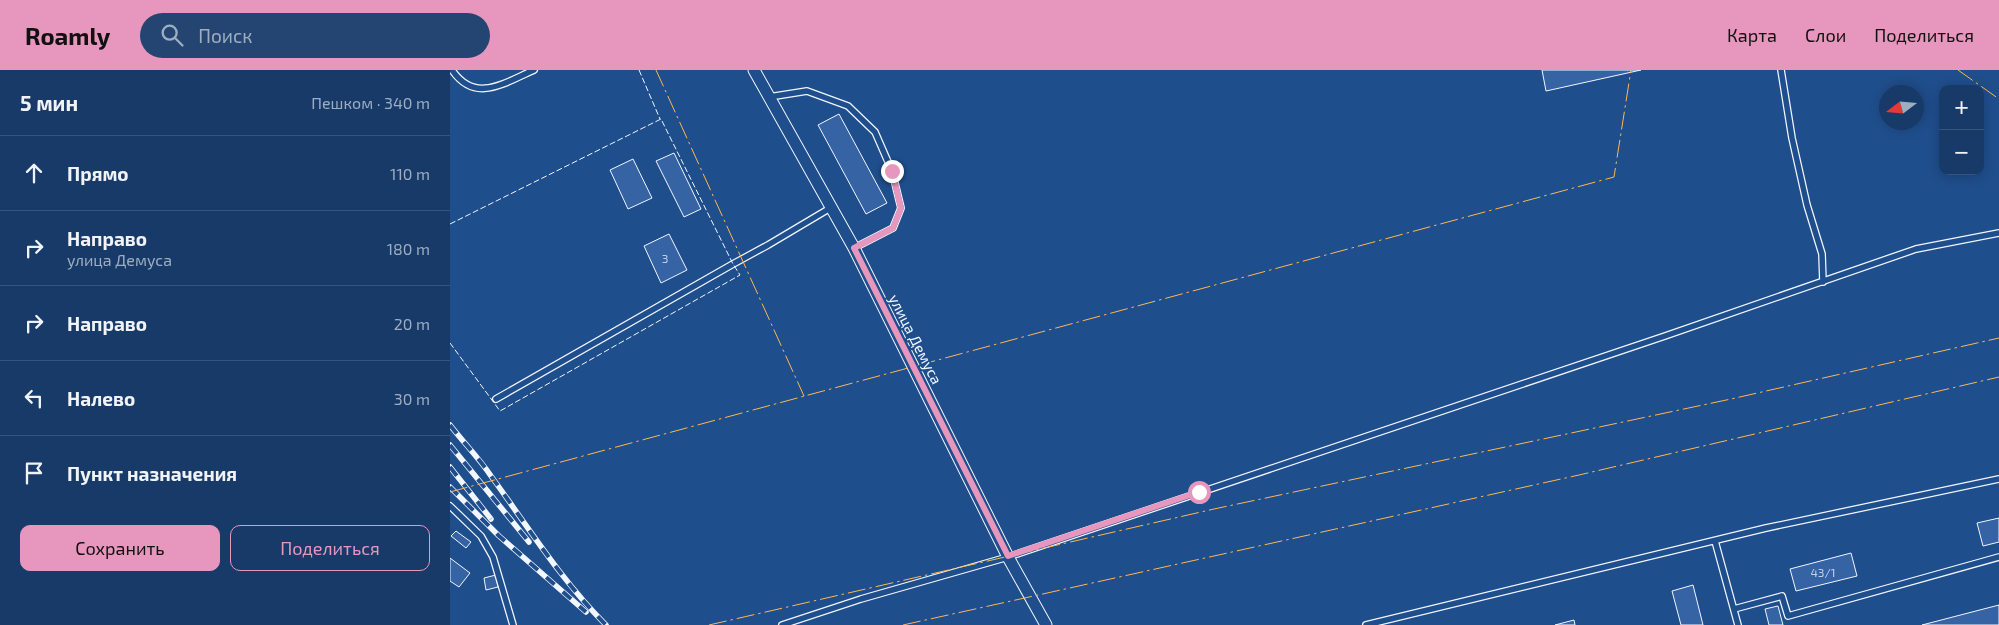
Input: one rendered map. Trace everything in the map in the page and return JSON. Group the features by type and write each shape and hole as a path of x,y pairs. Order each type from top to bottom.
{"street":[{"name":"улица Демуса","path":"754,70 854,248 1008,556 1046,625"}],"lane":[{"path":"452,70 459,80 473,88 489,89 534,70"},
{"path":"1781,70 1792,138 1807,205 1822,254 1823,282"},
{"path":"769,96 807,91 848,106 875,132 892,171 901,208 893,228 854,248"},
{"path":"496,398 832,207"},
{"path":"782,625 861,599 1008,556 1916,249 1999,233"},
{"path":"1366,625 1715,540 1999,479"},
{"path":"450,506 481,536 493,557 512,625"},
{"path":"1715,540 1738,625"},
{"path":"1734,609 1782,596 1788,616 1999,557"}],"building":[{"path":"1542,70 1641,70 1546,91"},
{"path":"839,114 887,203 866,214 818,125"},
{"path":"674,153 701,209 684,217 656,161"},
{"path":"633,159 652,198 628,209 610,170"},
{"path":"669,234 687,270 661,283 644,246"},
{"path":"1999,518 1999,542 1983,546 1977,523"},
{"path":"456,531 471,542 466,548 451,536"},
{"path":"1851,553 1857,576 1796,591 1790,569"},
{"path":"450,558 470,573 459,587 450,581"},
{"path":"496,575 498,587 486,590 484,578"},
{"path":"1693,585 1703,625 1681,625 1672,591"},
{"path":"1999,605 1999,625 1922,625"},
{"path":"1778,606 1783,625 1769,625 1765,609"},
{"path":"1574,620 1575,625 1555,625"}],"railway":[{"path":"450,425 486,469 574,590 606,625"},
{"path":"450,445 529,542"},
{"path":"450,467 491,519"},
{"path":"450,487 499,536 586,612"}],"fence":[{"path":"639,70 660,119"},
{"path":"450,224 661,119 740,275 500,411 450,343"}],"power":[{"path":"656,70 804,396"},
{"path":"450,492 1614,177 1631,70"},
{"path":"1958,70 1999,99"},
{"path":"709,625 1214,509 1731,399 1999,338"},
{"path":"903,625 1579,475 1999,377"}],"route":[{"path":"892,171 901,208 893,228 854,248 1008,556 1199,492"}]}
